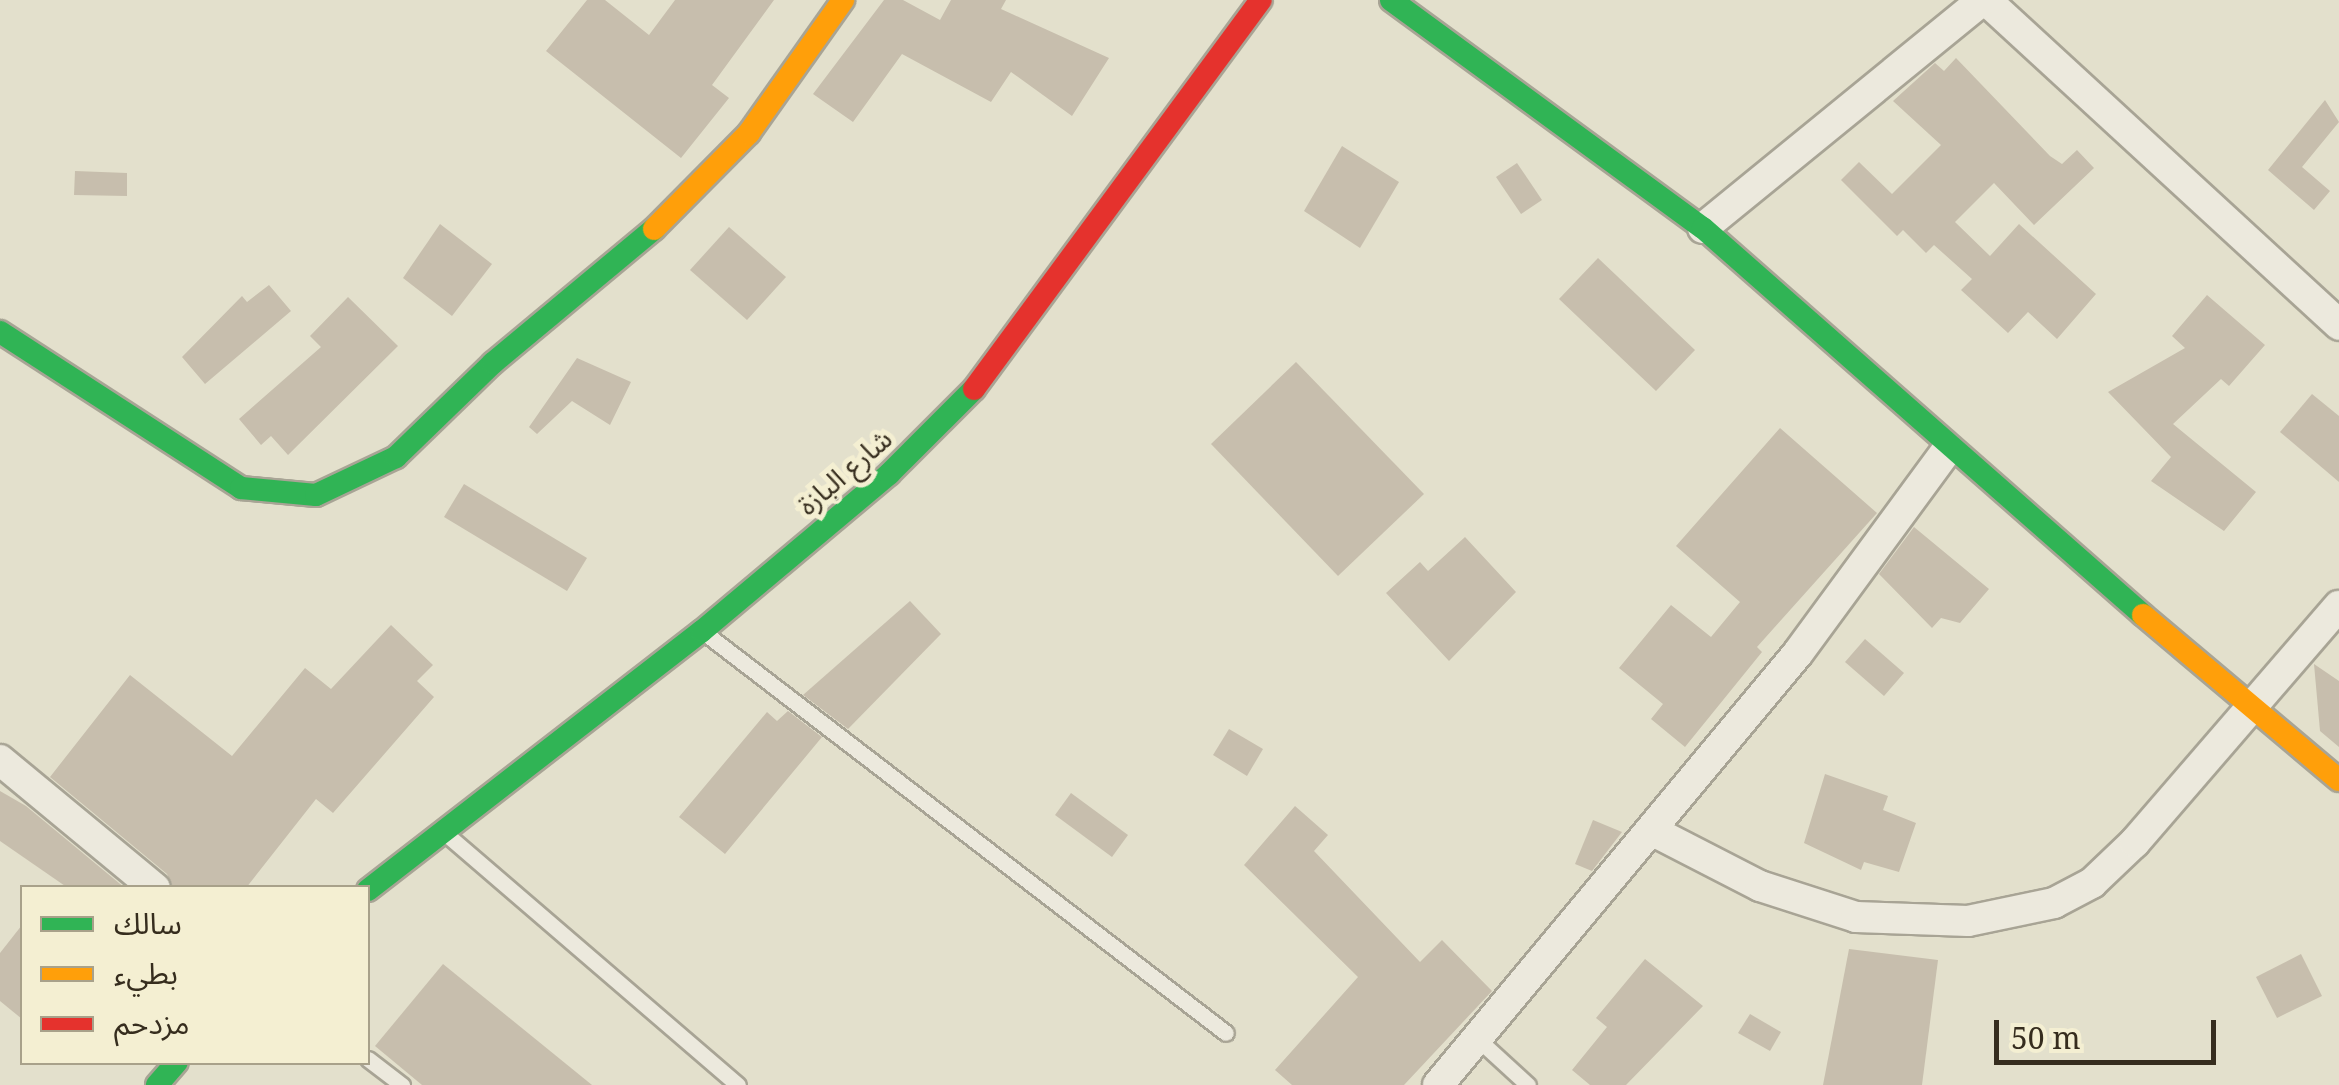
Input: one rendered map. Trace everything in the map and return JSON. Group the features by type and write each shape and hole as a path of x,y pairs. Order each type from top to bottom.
{"street":[{"path":"0,332 241,488 316,494 352,482 396,458 493,363 671,216 748,134 842,0"},
{"name":"شارع البازة","path":"370,888 702,632 889,474 984,380 1262,0"},
{"path":"1391,0 1702,228 1947,450 2339,780"},
{"path":"1702,228 1984,0 2339,324"},
{"path":"1438,1085 1480,1041 1798,653 1947,450"},
{"path":"1651,830 1760,886 1856,917 1932,924 2054,903 2092,883 2255,706 2339,606"},
{"path":"0,760 151,885"},
{"path":"158,1085 175,1065"}],"lane":[{"path":"702,632 1226,1033"},
{"path":"443,832 738,1085"},
{"path":"1480,1041 1528,1085"},
{"path":"370,1060 402,1085"}],"building":[{"path":"587,0 605,0 649,35 675,0 774,0 712,85 729,98 681,158 546,51"},
{"path":"884,0 903,0 940,20 951,0 1006,0 1001,9 1109,58 1072,116 1011,72 991,102 902,54 853,122 813,94"},
{"path":"1956,58 2050,156 2062,164 2077,150 2094,168 2034,225 1994,183 1955,222 1990,256 2019,224 2096,294 2057,339 2028,312 2008,333 1961,290 1972,279 1934,245 1926,253 1903,230 1897,236 1841,180 1859,162 1892,194 1941,145 1893,101 1935,63 1944,71"},
{"path":"2325,100 2339,122 2302,167 2330,191 2314,210 2268,170"},
{"path":"1342,146 1399,182 1360,248 1304,211"},
{"path":"1517,163 1542,200 1521,214 1496,177"},
{"path":"75,171 127,173 127,196 74,195"},
{"path":"440,224 492,264 452,316 403,278"},
{"path":"729,227 786,277 747,320 690,270"},
{"path":"1598,258 1695,350 1656,391 1559,299"},
{"path":"269,285 291,311 205,384 182,357 242,296 247,302"},
{"path":"2207,295 2265,345 2229,386 2221,379 2173,424 2256,492 2224,531 2151,481 2171,457 2108,392 2185,348 2172,336"},
{"path":"348,297 398,346 288,455 271,436 261,445 239,419 321,347 310,336"},
{"path":"577,358 631,382 610,425 572,401 537,434 529,427"},
{"path":"1296,362 1424,494 1338,576 1211,444"},
{"path":"2312,394 2339,416 2339,482 2280,432"},
{"path":"1780,428 1877,513 1757,647 1762,652 1685,747 1651,719 1663,704 1619,668 1671,605 1711,637 1740,602 1676,546"},
{"path":"464,484 587,558 567,591 444,517"},
{"path":"1914,527 1989,589 1960,623 1941,618 1932,628 1879,574"},
{"path":"1465,537 1516,592 1449,661 1386,593 1420,562 1428,571"},
{"path":"910,601 941,634 848,729 803,695"},
{"path":"391,625 433,665 417,681 434,697 333,813 316,799 248,885 172,885 167,874 50,777 130,675 232,756 305,668 331,689"},
{"path":"1865,639 1904,673 1884,696 1845,662"},
{"path":"2314,664 2339,681 2339,747 2320,731"},
{"path":"788,711 822,737 725,854 679,817 767,712 777,721"},
{"path":"1229,729 1263,749 1247,776 1213,755"},
{"path":"1825,774 1888,796 1883,810 1916,823 1899,872 1864,862 1861,870 1804,843"},
{"path":"0,791 26,806 121,885 64,885 0,841"},
{"path":"1071,793 1128,835 1112,857 1055,815"},
{"path":"1295,806 1328,835 1314,851 1420,962 1442,940 1492,991 1404,1085 1292,1085 1275,1070 1358,977 1244,865"},
{"path":"1593,820 1622,832 1592,871 1575,864"},
{"path":"20,928 20,1017 0,1001 0,953"},
{"path":"1849,949 1938,960 1922,1085 1823,1085"},
{"path":"2301,954 2322,996 2277,1018 2256,977"},
{"path":"1645,959 1703,1006 1626,1085 1590,1085 1572,1070 1607,1027 1596,1018"},
{"path":"443,964 592,1085 422,1085 375,1046"},
{"path":"1750,1014 1781,1032 1770,1051 1738,1033"}],"traffic: fast":[{"path":"1391,0 1703,228 2143,615"},
{"path":"0,332 241,488 316,495 396,457 493,363 654,229"},
{"path":"370,888 702,631 889,474 974,389"},
{"path":"157,1085 174,1065"}],"traffic: slow":[{"path":"654,229 749,133 843,0"},
{"path":"2143,615 2339,780"}],"traffic: jam":[{"path":"974,389 1261,0"}]}
